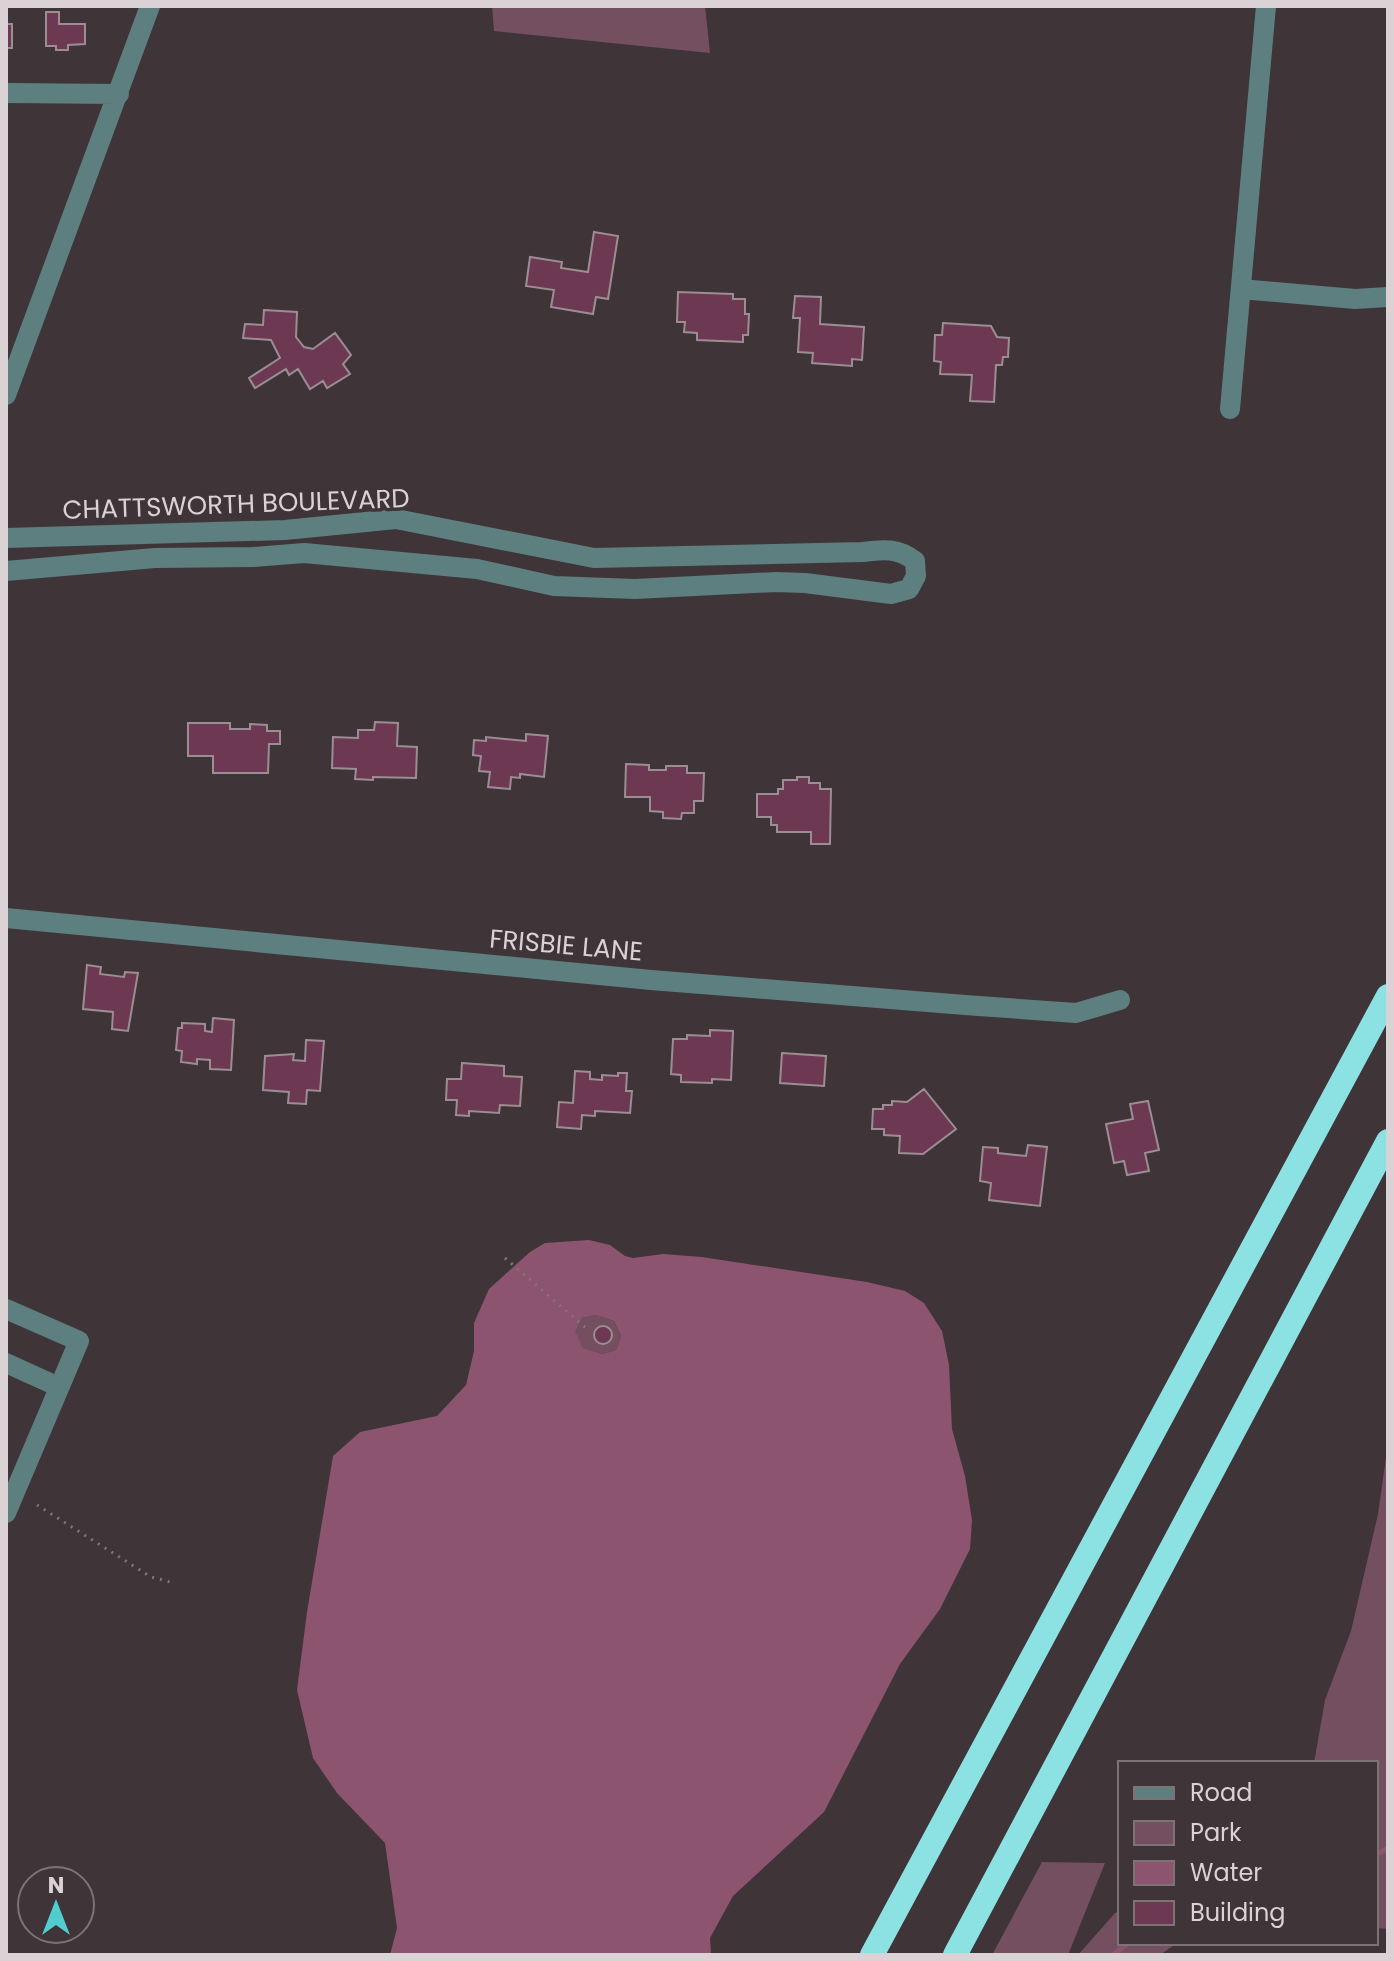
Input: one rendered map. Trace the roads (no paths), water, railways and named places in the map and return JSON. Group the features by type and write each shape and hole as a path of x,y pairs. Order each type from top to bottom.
{"highway":[{"path":"872,1955 1388,996"},
{"path":"955,1955 1388,1141"}],"street":[{"path":"6,395 150,6"},
{"path":"1230,409 1266,6"},
{"path":"6,93 119,94"},
{"path":"1241,289 1355,299 1388,297"},
{"name":"CHATTSWORTH BOULEVARD","path":"6,538 285,530 396,519 594,558 886,549 903,552 915,561 916,576 909,589 891,594 776,582 635,589 554,586 477,569 304,553 124,560 6,571"},
{"name":"FRISBIE LANE","path":"6,918 636,978 965,1005 1076,1013 1120,1000"},
{"path":"6,1309 79,1341 6,1513"},
{"path":"6,1363 59,1387"}],"water":[{"path":"589,1240 610,1245 633,1258 663,1254 702,1257 867,1282 905,1291 924,1303 942,1331 949,1365 952,1429 965,1476 972,1520 970,1549 940,1609 900,1664 824,1812 733,1896 710,1938 711,1955 390,1955 397,1928 385,1843 337,1793 313,1758 297,1690 333,1456 360,1432 437,1416 466,1385 474,1351 474,1323 489,1289 530,1252 545,1243","holes":["596,1315 614,1321 621,1336 616,1350 603,1354 583,1348 575,1331 582,1318"]}],"waterway":[{"path":"1378,1854 1388,1848"},
{"path":"1113,1955 1126,1945"}]}
